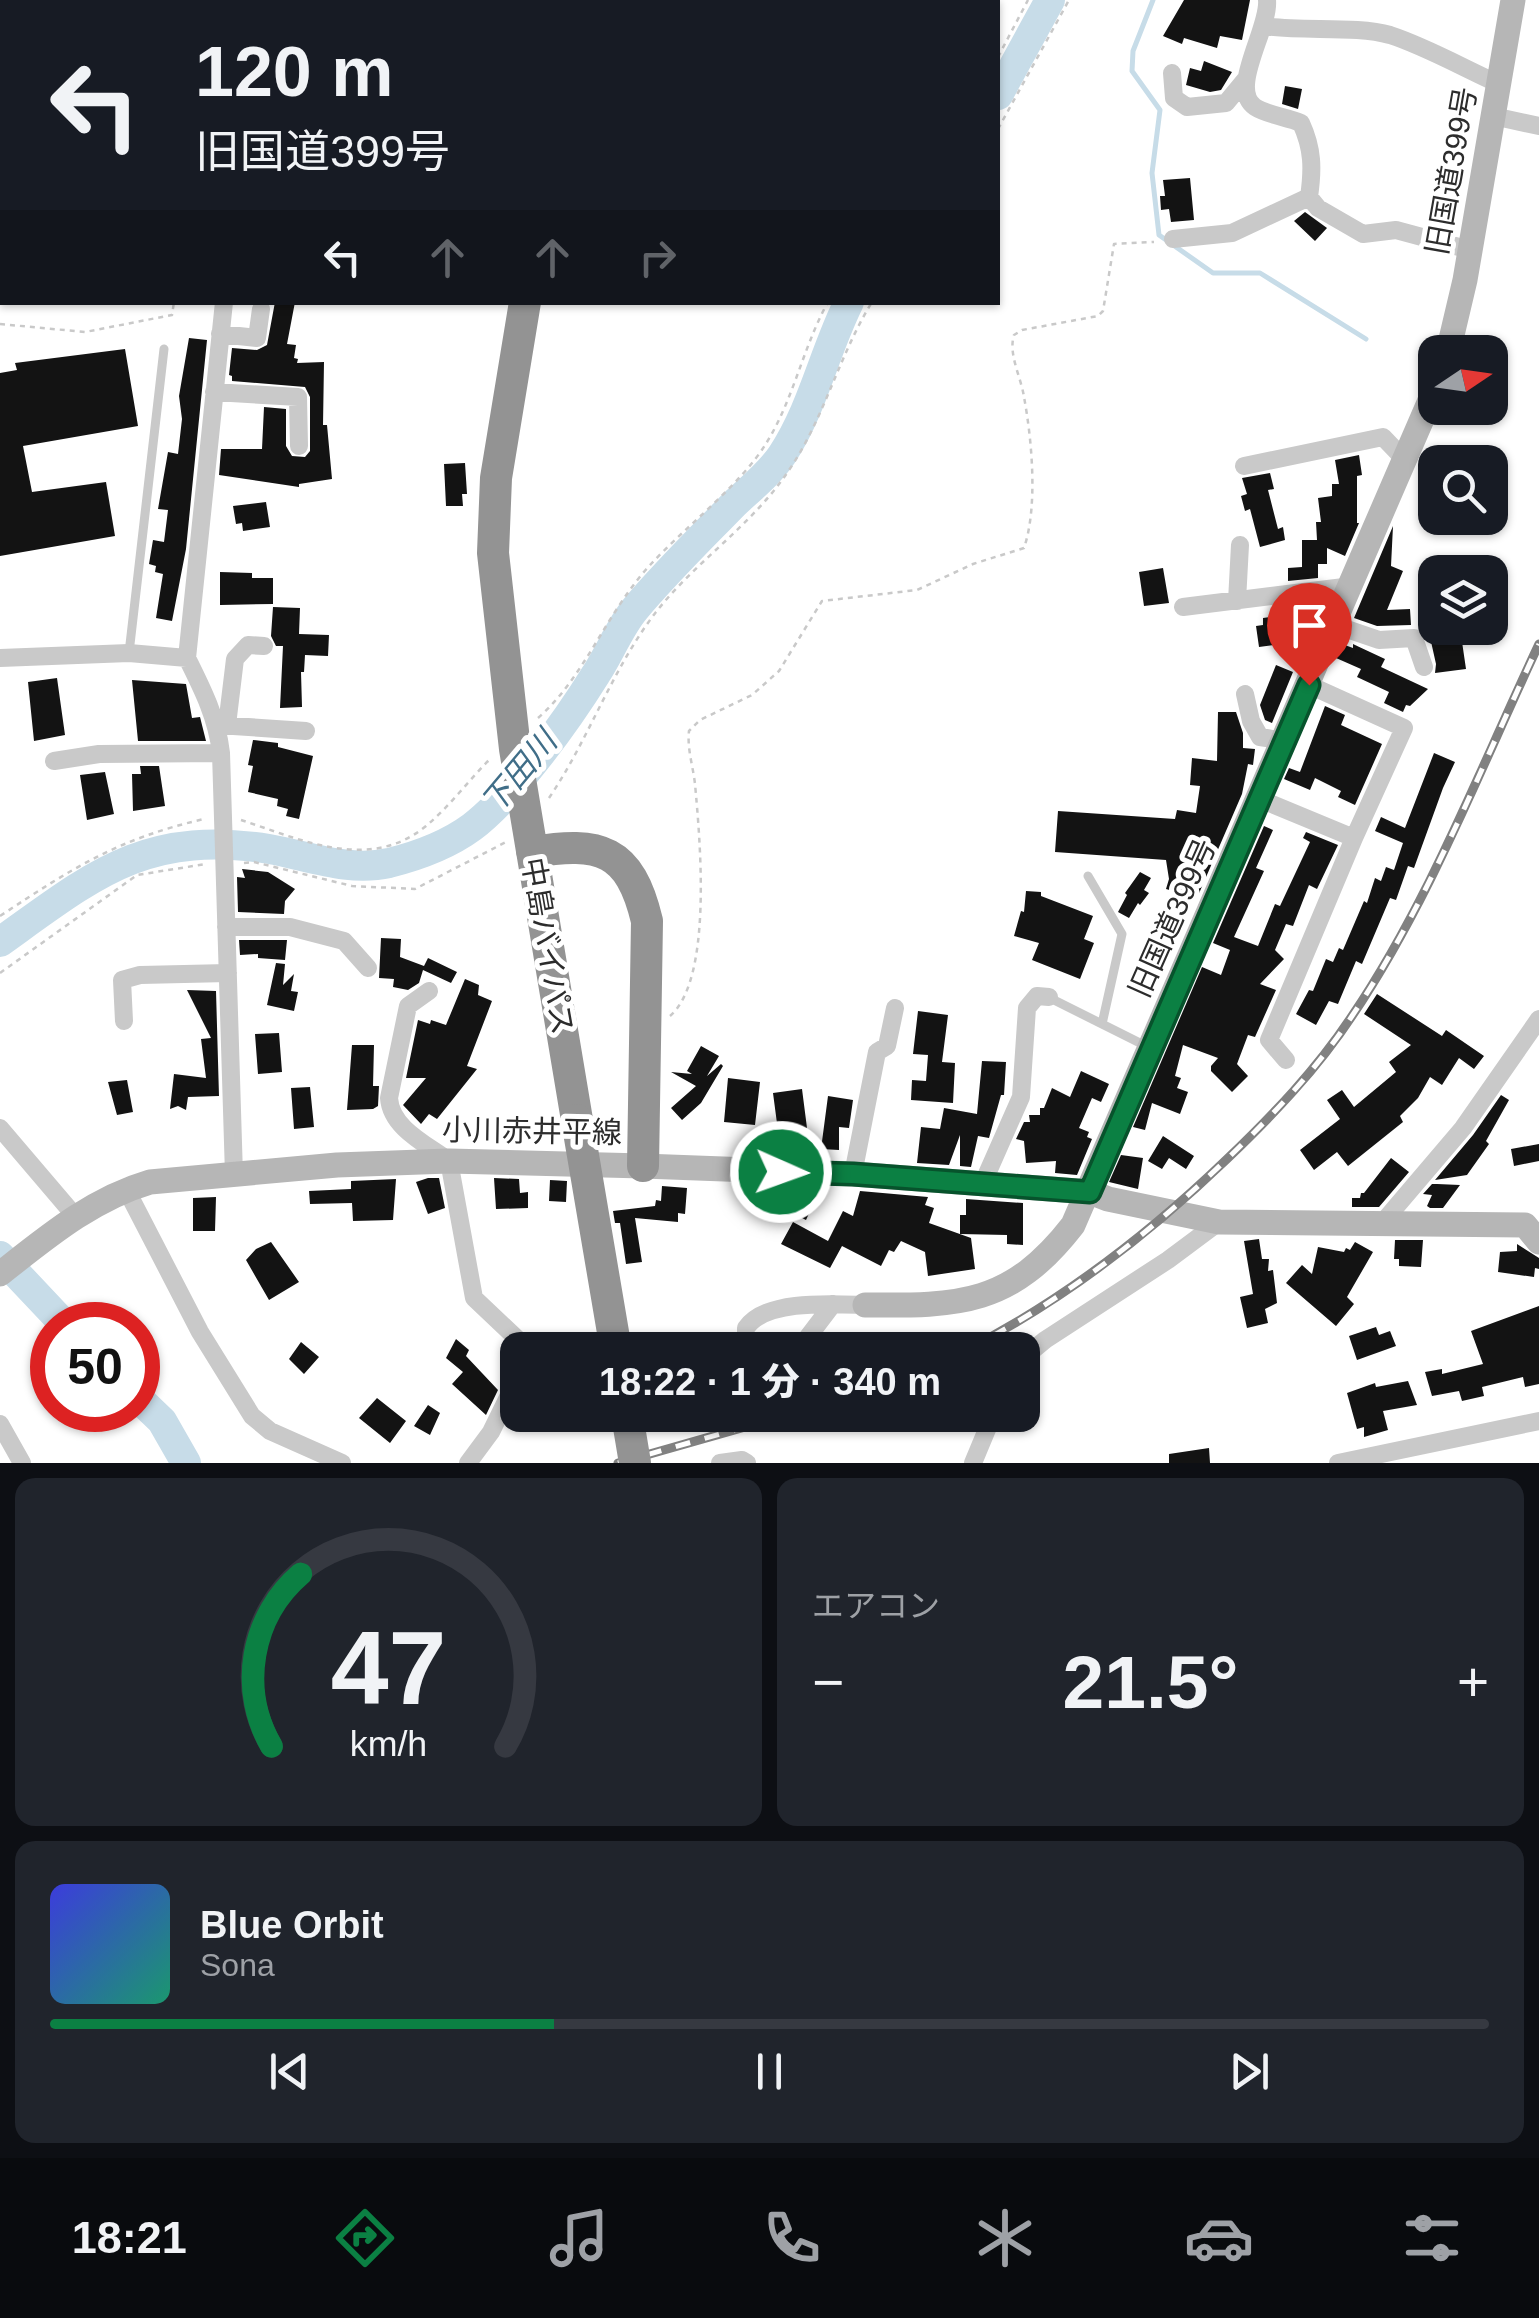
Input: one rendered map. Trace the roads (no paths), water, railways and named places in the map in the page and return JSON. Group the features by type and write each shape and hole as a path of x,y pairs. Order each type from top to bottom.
{"highway":[{"name":"中島バイパス","path":"524,305 496,478 494,553 514,744 613,1332"},
{"path":"528,829 564,847 596,848 621,863 639,888 647,921 642,1166"},
{"path":"629,1432 634,1463"}],"street":[{"path":"1172,73 1174,98 1188,107 1226,104 1245,80 1268,15 1266,0"},
{"name":"旧国道399号","path":"1452,335 1512,0"},
{"path":"1264,26 1391,36 1498,84"},
{"path":"1166,241 1232,233 1284,212 1308,197 1313,169 1311,148 1301,123 1253,106 1245,94 1245,80"},
{"path":"1493,116 1539,126"},
{"path":"1308,197 1318,208 1363,234 1396,230 1470,250"},
{"path":"222,725 187,658 224,305"},
{"path":"220,334 257,338 261,309"},
{"path":"214,392 298,397 299,446"},
{"name":"旧国道399号","path":"746,1332 755,1316 816,1304 932,1306 994,1292 1020,1278 1050,1254 1074,1225 1420,425"},
{"path":"1244,466 1383,436 1406,460"},
{"path":"1237,600 1240,544"},
{"path":"1183,607 1352,586"},
{"path":"1335,624 1379,640 1414,638 1424,667"},
{"path":"234,1175 222,725 235,659 248,645 264,646"},
{"path":"0,658 130,653 187,658"},
{"path":"1286,1060 1269,1040 1404,728 1309,685"},
{"path":"1245,694 1251,721 1260,737 1285,741"},
{"path":"222,725 306,730"},
{"path":"54,761 98,754 221,753"},
{"path":"1260,799 1354,838"},
{"path":"226,926 290,927 344,941 368,968"},
{"path":"124,1021 122,980 140,974 228,973"},
{"path":"429,992 408,1006 389,1098 390,1111 401,1126 448,1160 474,1298 510,1332"},
{"path":"983,1183 1022,1097 1028,1008 1037,996 1048,997"},
{"path":"853,1174 876,1052 887,1046 895,1008"},
{"path":"1383,1222 1463,1128 1539,1019"},
{"path":"0,1128 71,1218"},
{"name":"小川赤井平線","path":"0,1274 71,1218 126,1189 174,1178 448,1160 853,1174 1090,1192 1220,1222 1383,1222 1534,1231"},
{"path":"126,1189 200,1332 252,1416 270,1431 342,1463"},
{"path":"1040,1343 1220,1222"},
{"path":"811,1332 832,1304"},
{"path":"468,1463 500,1415"},
{"path":"1338,1463 1539,1421"},
{"path":"0,1424 22,1463"},
{"path":"973,1463 986,1432"},
{"path":"720,1463 747,1463"}],"lane":[{"path":"130,653 164,348"},
{"path":"1088,876 1122,934 1102,1024"},
{"path":"1048,997 1150,1048"}],"waterway":[{"name":"下田川","path":"1000,91 1050,0"},
{"path":"1153,0 1133,51 1132,71 1160,110 1152,173 1159,235 1213,273 1260,273 1366,339"},
{"name":"下田川","path":"0,942 94,878 154,852 226,845 344,864 374,865 422,853 472,827 505,796 556,734 635,609 782,455 802,418 848,305"},
{"path":"0,1256 43,1302"},
{"path":"160,1419 186,1463"}],"railway":[{"path":"1000,1332 1071,1288 1136,1240 1244,1142 1324,1055 1405,927 1539,644"},
{"path":"618,1463 727,1432"}]}
